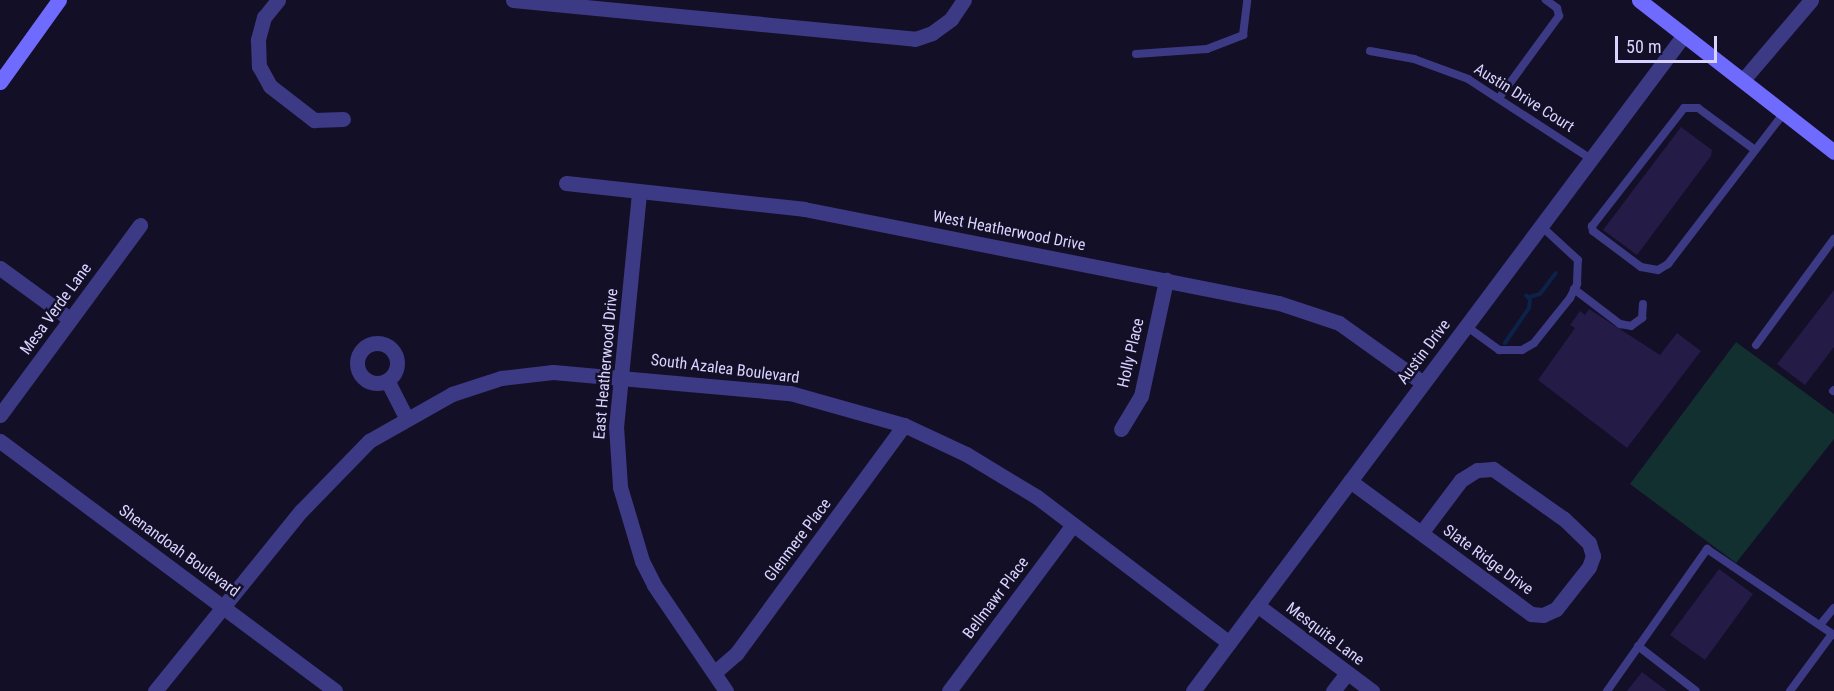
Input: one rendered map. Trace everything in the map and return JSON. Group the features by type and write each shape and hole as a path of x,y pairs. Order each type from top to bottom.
{"main road":[{"path":"0,82 59,0"},
{"path":"1639,0 1834,152"}],"street":[{"path":"278,0 264,18 258,40 259,66 282,98 314,120 342,119"},
{"path":"513,0 915,39 932,33 951,19 964,0"},
{"path":"1743,80 1811,0"},
{"name":"Austin Drive","path":"1193,691 1684,35"},
{"name":"West Heatherwood Drive","path":"566,183 639,193 804,209 1166,280 1323,315 1351,330 1423,383"},
{"name":"East Heatherwood Drive","path":"639,193 616,426 618,465 630,525 654,585 726,691"},
{"name":"Mesa Verde Lane","path":"0,415 140,225"},
{"path":"0,268 70,320"},
{"name":"Holly Place","path":"1121,429 1141,396 1166,280"},
{"name":"South Azalea Boulevard","path":"155,691 333,475 369,441 406,417 452,394 501,378 553,372 622,376 790,393 904,425 1006,478 1229,643"},
{"path":"388,382 406,417"},
{"name":"Glenmere Place","path":"715,672 736,654 904,425"},
{"name":"Shenandoah Boulevard","path":"0,441 335,691"},
{"name":"Slate Ridge Drive","path":"1350,481 1421,533 1532,614 1544,615 1556,609 1589,567 1593,556 1589,543 1564,519 1493,470 1477,470 1461,480 1421,533"},
{"name":"Bellmawr Place","path":"949,691 1072,526"},
{"name":"Mesquite Lane","path":"1257,605 1372,691"},
{"path":"1334,691 1347,673"}],"lane":[{"path":"1136,54 1207,49 1243,35 1246,0"},
{"path":"1499,98 1559,16 1557,8 1546,0"},
{"name":"Austin Drive Court","path":"1370,51 1414,59 1468,79 1591,159"},
{"path":"1755,150 1698,108 1684,108 1592,226 1593,231 1641,267 1658,270 1668,264 1755,150 1784,112"},
{"path":"1466,326 1499,350 1529,348 1574,289 1578,260 1541,226"},
{"path":"1756,345 1834,239"},
{"path":"1574,289 1620,324 1631,326 1642,318 1642,304"},
{"path":"1607,691 1707,549 1833,634 1790,691"},
{"path":"1820,625 1834,608"},
{"path":"1638,646 1696,691"}],"green space":[{"path":"1736,342 1834,414 1834,439 1736,563 1630,484"}],"building":[{"path":"1681,127 1712,150 1711,156 1637,255 1603,230"},
{"path":"1834,290 1834,347 1805,385 1777,364"},
{"path":"1589,309 1660,355 1677,333 1701,351 1627,448 1538,380 1575,328 1570,325 1580,311 1585,315"},
{"path":"1719,569 1753,594 1705,660 1670,635"},
{"path":"1642,672 1667,691 1627,691"}],"waterway":[{"path":"1529,297 1540,294 1556,273"},
{"path":"1505,343 1529,308 1530,300 1526,295"}]}
